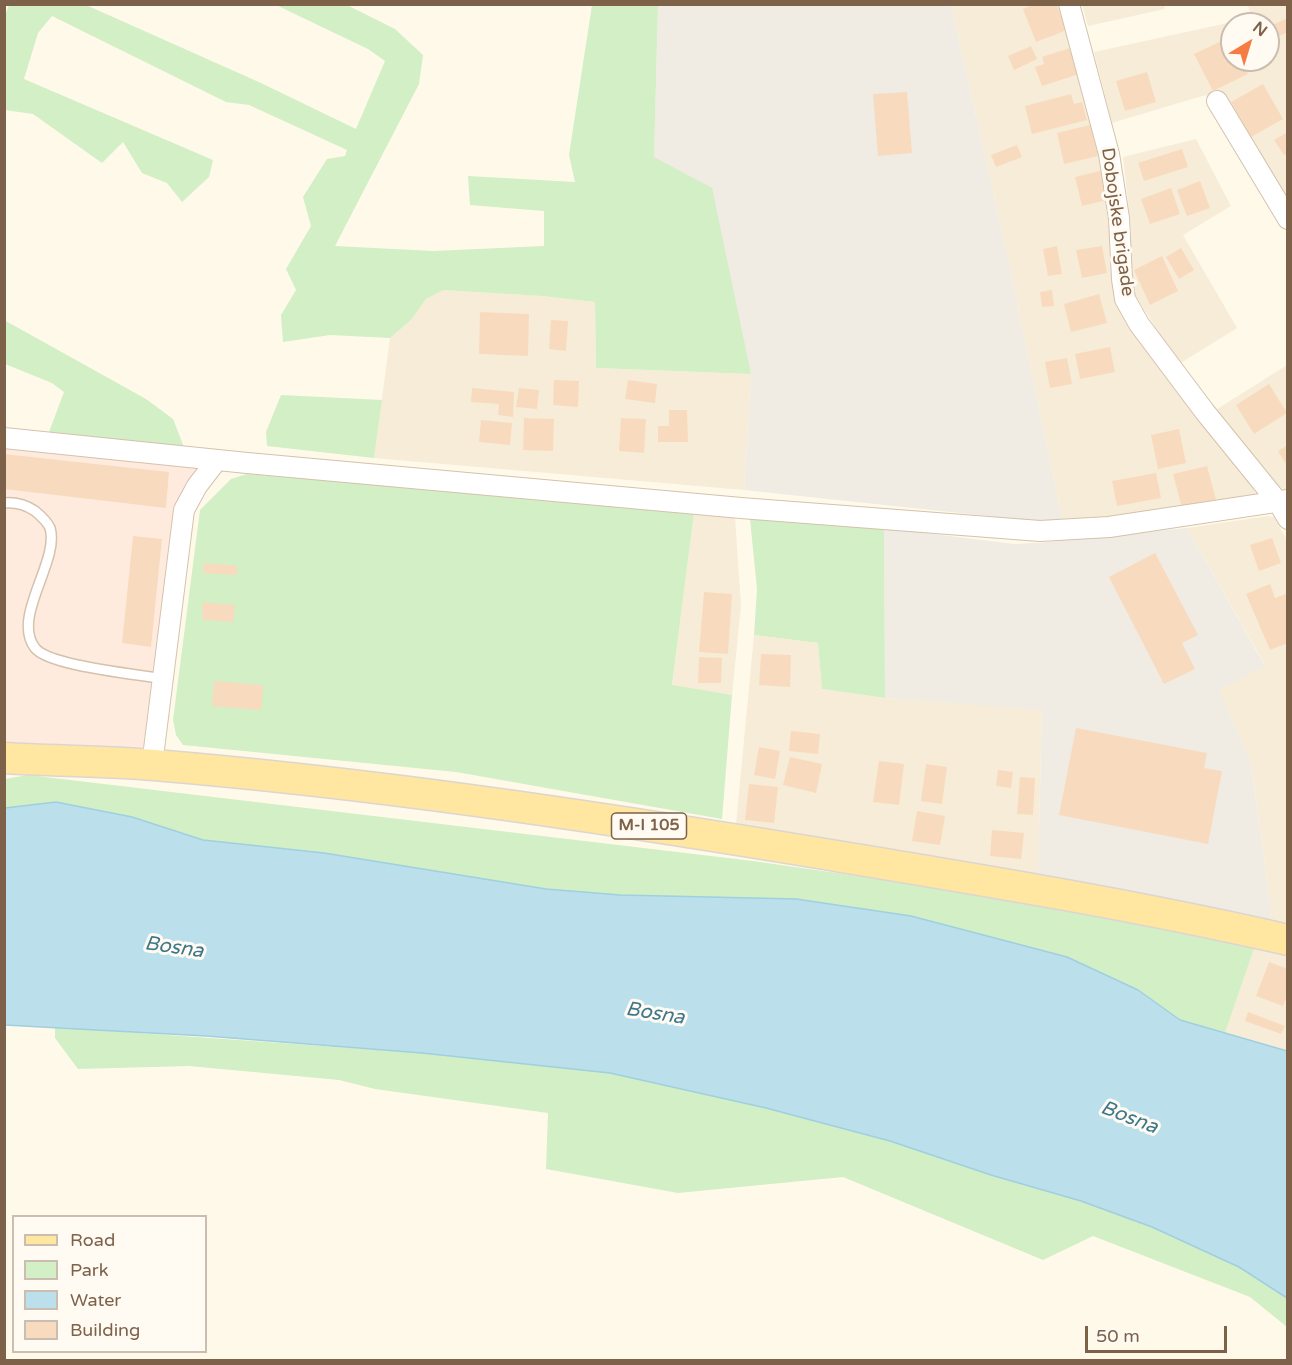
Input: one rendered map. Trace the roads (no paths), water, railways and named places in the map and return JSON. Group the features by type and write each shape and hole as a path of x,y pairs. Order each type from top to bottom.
{"main road":[{"name":"M-I 105","path":"4,758 152,765 346,785 558,812 1042,890 1287,940"}],"street":[{"name":"Dobojske brigade","path":"1069,4 1109,154 1119,218 1125,299 1139,324 1205,412 1283,501 1287,519"},
{"path":"1217,101 1287,219"},
{"path":"4,438 741,508 1040,531 1108,527 1283,501"},
{"path":"152,765 184,510 197,486 217,460"}],"lane":[{"path":"4,503 20,504 31,509 43,518 49,527 51,536 28,618 28,634 34,647 41,653 59,661 163,679"}],"water":[{"name":"Bosna","path":"56,802 132,817 203,840 324,853 546,889 620,895 796,899 911,916 1067,957 1138,990 1180,1020 1287,1051 1287,1298 1239,1267 1152,1227 1081,1201 991,1175 890,1141 766,1108 610,1073 422,1053 206,1036 5,1025 5,808"}]}
